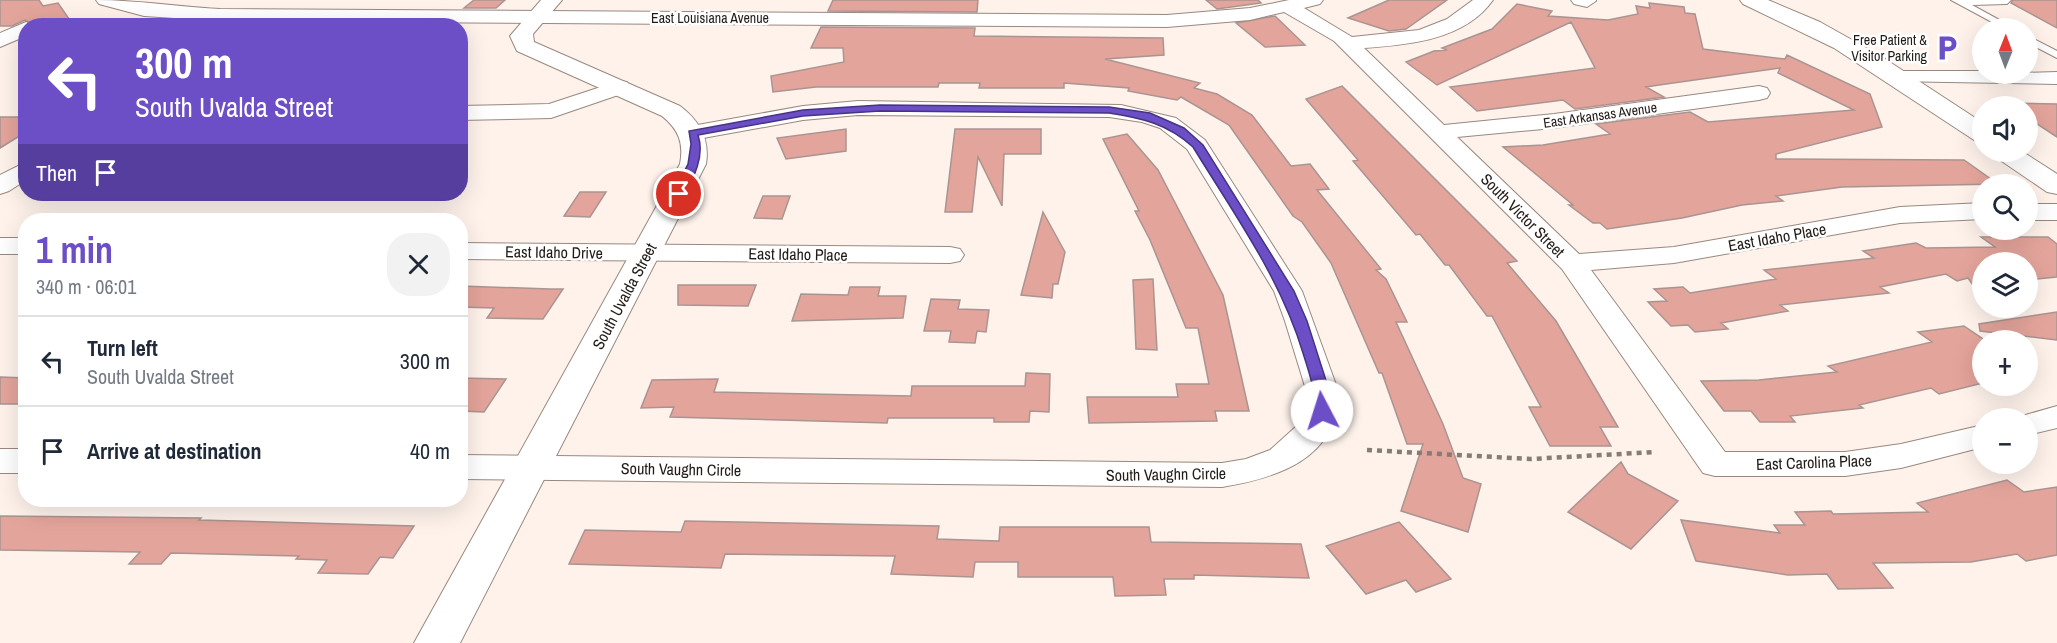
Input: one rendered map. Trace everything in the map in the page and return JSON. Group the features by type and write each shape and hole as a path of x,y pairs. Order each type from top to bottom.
{"street":[{"name":"East Louisiana Avenue","path":"105,0 144,10 192,15 416,17 543,9 653,18 993,20 1193,20 1250,14 1302,3"},
{"path":"416,17 437,0"},
{"path":"653,18 668,0"},
{"path":"810,19 819,0"},
{"path":"993,20 996,0"},
{"path":"1179,0 1193,20"},
{"path":"1348,43 1400,39 1440,31 1467,18 1484,0"},
{"path":"1750,0 1830,34 1972,127"},
{"name":"South Victor Street","path":"1302,3 1348,43 1572,263 1715,464"},
{"path":"543,9 521,36 528,49 671,111 692,133"},
{"path":"1897,76 2057,78"},
{"path":"468,113 551,111 619,87"},
{"name":"East Arkansas Avenue","path":"1440,132 1564,120 1759,93"},
{"name":"South Vaughn Circle","path":"468,466 1222,475 1251,470 1282,458 1301,444 1315,428 1322,411 1323,393 1300,321 1287,291 1197,145 1181,130 1167,123 1147,116 1109,110 858,108 803,113 692,133"},
{"name":"South Uvalda Street","path":"437,643 693,164 696,144 692,133"},
{"path":"2021,162 2057,186"},
{"name":"East Idaho Place","path":"1572,263 1674,255 1900,215 1972,212"},
{"path":"2038,212 2057,212"},
{"path":"0,246 18,246"},
{"name":"East Idaho Drive","path":"468,251 647,253"},
{"name":"East Idaho Place","path":"647,253 950,255"},
{"path":"2038,422 2057,417"},
{"name":"East Carolina Place","path":"1715,464 1866,461 1901,456 1972,439"},
{"path":"0,460 18,461"}],"lane":[{"path":"1958,1 2007,1"},
{"path":"1958,1 1990,18"},
{"path":"2038,45 2057,55"}],"path":[{"path":"1367,450 1531,459 1655,452"}],"building":[{"path":"0,0 39,0 43,6 58,3 68,18 18,18 18,23 12,26 0,26"},
{"path":"474,0 505,0 496,8 464,8"},
{"path":"833,0 978,0 977,12 828,11"},
{"path":"1206,0 1258,0 1261,3 1217,9"},
{"path":"1389,0 1447,0 1406,29 1389,31 1348,18"},
{"path":"2013,0 2057,0 2057,28 2011,3"},
{"path":"1649,3 1684,7 1685,13 1695,14 1703,49 1785,59 1787,55 1870,94 1882,127 1776,154 1776,159 1964,160 1984,174 1972,174 1972,184 1842,187 1776,196 1783,201 1742,205 1682,218 1607,229 1600,223 1593,223 1569,205 1573,205 1503,147 1543,145 1610,134 1596,124 1690,112 1708,122 1854,110 1778,73 1780,68 1646,87 1664,97 1575,109 1563,100 1477,111 1450,87 1595,68 1571,22 1437,85 1406,62 1434,51 1447,50 1442,48 1492,29 1517,4 1552,11 1548,16 1608,20 1638,14 1636,6 1650,8"},
{"path":"1275,16 1305,45 1265,47 1236,23"},
{"path":"821,27 975,28 974,36 1163,38 1164,55 1105,59 1200,83 1194,88 1217,94 1252,115 1291,166 1310,164 1329,189 1317,190 1381,269 1376,270 1386,279 1407,322 1396,322 1443,424 1463,478 1481,484 1468,532 1401,511 1423,444 1407,444 1382,373 1379,373 1331,263 1302,222 1293,216 1229,125 1181,97 1177,100 1128,91 1129,88 1064,83 1064,88 979,88 980,83 939,83 938,87 816,87 773,92 771,76 844,62 843,48 811,48"},
{"path":"1342,86 1517,261 1507,263 1556,321 1618,427 1600,427 1611,446 1550,446 1529,407 1541,407 1492,316 1487,316 1449,265 1445,265 1420,234 1416,235 1353,161 1358,160 1306,99"},
{"path":"2038,104 2057,104 2057,137 2038,125"},
{"path":"0,117 18,117 18,137 0,148"},
{"path":"846,129 846,151 786,159 777,138"},
{"path":"955,129 1041,129 1041,154 1004,154 1002,206 978,157 972,212 945,212"},
{"path":"1127,134 1158,170 1223,295 1249,411 1215,411 1217,421 1089,423 1087,397 1178,397 1176,384 1209,384 1198,328 1186,328 1150,240 1135,211 1139,211 1103,139"},
{"path":"580,192 606,192 590,217 564,216"},
{"path":"763,196 790,196 782,219 754,218"},
{"path":"1043,212 1065,252 1058,284 1053,284 1052,298 1021,295"},
{"path":"2038,237 2048,237 2057,244 2057,277 2038,279 2038,252 1972,252 1972,284 1968,278 1957,281 1946,274 1880,287 1889,293 1780,305 1788,311 1721,323 1728,329 1695,332 1688,325 1671,326 1648,302 1667,301 1654,289 1683,287 1690,293 1776,279 1764,270 1874,258 1863,251 1916,243 1926,248 1995,247 1985,240 2038,240"},
{"path":"1153,279 1157,350 1136,349 1133,280"},
{"path":"678,285 756,285 748,306 678,305"},
{"path":"468,286 563,289 543,319 487,318 494,308 468,307"},
{"path":"850,287 880,287 878,296 906,296 903,318 792,321 801,294 848,295"},
{"path":"931,299 960,300 958,309 989,310 986,332 977,331 975,343 949,342 951,331 924,331"},
{"path":"2057,312 2057,340 2038,338 2038,330 1980,330 1979,324 2018,318 2038,318 2038,315"},
{"path":"1964,326 1972,331 1972,386 1939,394 1931,388 1859,405 1863,408 1790,416 1795,422 1760,422 1751,411 1724,411 1701,381 1759,380 1837,372 1828,366 1932,342 1918,332"},
{"path":"1026,373 1050,374 1049,412 1030,411 1029,422 994,422 994,418 888,418 887,423 670,417 674,407 641,408 652,380 718,379 714,392 911,396 912,386 1025,386"},
{"path":"0,377 18,378 18,404 0,404"},
{"path":"468,378 506,379 484,412 468,411"},
{"path":"1621,462 1628,474 1678,501 1631,549 1568,512"},
{"path":"2007,480 2024,492 2057,487 2057,555 2026,561 2017,554 1971,562 1873,563 1893,588 1838,589 1827,574 1788,575 1696,561 1681,520 1780,533 1774,525 1805,525 1795,512 1831,511 1833,514 1928,512 1917,503"},
{"path":"0,516 201,518 199,520 414,526 393,558 380,557 368,574 318,573 327,560 296,559 299,556 171,553 161,564 129,564 140,552 0,550"},
{"path":"685,521 939,526 937,539 999,541 1000,527 1149,527 1151,542 1301,544 1309,578 1194,575 1194,579 1164,579 1166,595 1115,596 1113,577 1018,577 1018,562 975,562 973,577 891,574 895,556 725,554 721,568 569,564 585,530 681,532"},
{"path":"1399,522 1451,579 1416,592 1406,580 1366,594 1326,546"}],"place":[{"name":"Free Patient & Visitor Parking","path":"1947,48"}],"route":[{"path":"679,194 690,174 696,152 692,133 803,113 880,108 1109,110 1147,116 1181,130 1197,145 1287,291 1300,321 1323,393 1322,411"}]}
